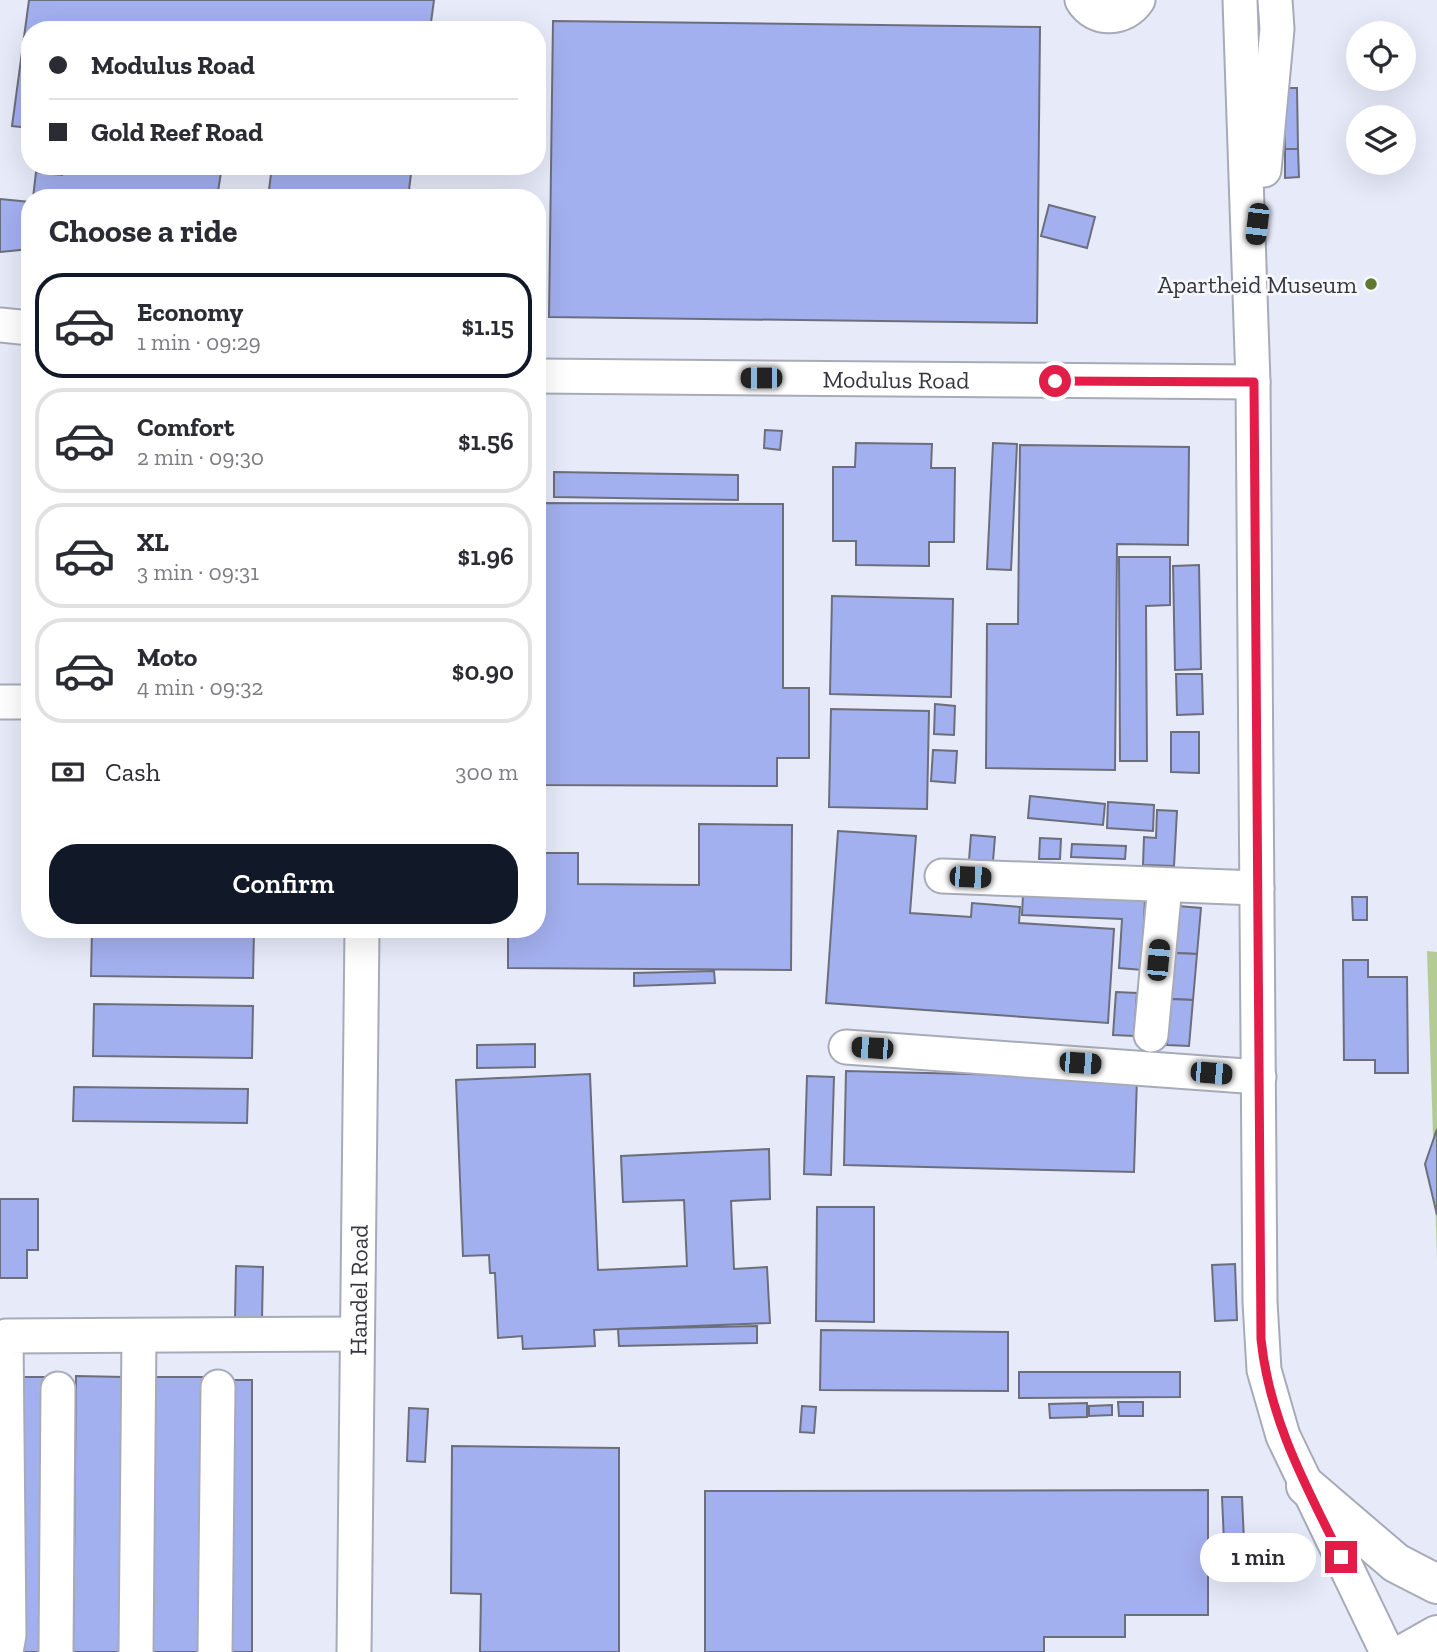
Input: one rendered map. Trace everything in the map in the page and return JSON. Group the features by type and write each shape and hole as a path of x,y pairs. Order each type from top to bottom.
{"main road":[{"path":"1306,1486 1396,1563 1437,1584"},
{"path":"1407,1652 1437,1635"}],"street":[{"path":"1082,0 1094,13 1108,17 1121,15 1138,0"},
{"path":"1240,0 1254,382 1260,1301 1264,1370 1283,1436 1387,1652"},
{"path":"1252,273 1272,102 1276,0"},
{"path":"0,325 21,327"},
{"name":"Modulus Road","path":"546,376 1254,382"},
{"path":"0,702 21,702"},
{"path":"942,876 1257,888"},
{"path":"1152,1035 1165,885"},
{"name":"Handel Road","path":"354,1652 362,938"},
{"path":"846,1047 1259,1077"},
{"path":"6,1652 9,1635 6,1336 357,1334"},
{"path":"136,1652 139,1336"},
{"path":"215,1652 218,1387"},
{"path":"56,1652 58,1389"}],"green space":[{"path":"1427,951 1437,952 1437,1259"}],"building":[{"path":"29,0 434,0 431,21 26,21"},
{"path":"553,21 1040,27 1037,323 549,317"},
{"path":"21,59 21,127 12,126"},
{"path":"1283,88 1297,88 1298,149 1285,149"},
{"path":"1285,149 1298,149 1299,177 1285,178"},
{"path":"36,175 221,175 218,189 34,189"},
{"path":"271,175 411,175 409,189 269,189"},
{"path":"0,199 21,201 21,250 0,252"},
{"path":"1049,205 1095,217 1087,248 1041,236"},
{"path":"765,430 782,431 780,450 764,448"},
{"path":"856,443 932,444 931,468 955,468 954,542 929,542 929,566 856,565 856,541 833,541 833,467 855,467"},
{"path":"993,443 1017,444 1011,570 987,569"},
{"path":"1020,445 1189,447 1188,545 1117,544 1115,770 986,768 987,624 1018,624"},
{"path":"554,472 738,475 738,500 554,497"},
{"path":"546,503 783,504 783,688 809,688 809,758 777,758 777,786 546,785"},
{"path":"1119,557 1170,557 1170,605 1146,606 1147,761 1120,761"},
{"path":"1199,565 1201,669 1175,670 1173,566"},
{"path":"832,596 953,599 951,697 830,694"},
{"path":"1176,674 1202,674 1203,714 1177,715"},
{"path":"935,704 955,706 954,735 934,734"},
{"path":"831,709 929,711 927,809 829,807"},
{"path":"1171,732 1199,732 1199,773 1171,772"},
{"path":"933,750 957,751 955,783 931,781"},
{"path":"1030,796 1105,804 1103,825 1028,818"},
{"path":"1108,802 1154,805 1153,831 1107,828"},
{"path":"1157,810 1177,811 1174,866 1143,865 1144,837 1156,838"},
{"path":"699,824 792,825 791,970 508,968 508,938 546,938 546,853 578,853 578,884 699,885"},
{"path":"838,831 916,836 910,913 971,917 972,903 1020,907 1019,923 1114,929 1108,1023 826,1003"},
{"path":"971,835 995,837 993,861 969,860"},
{"path":"1040,838 1061,839 1060,859 1039,859"},
{"path":"1072,844 1126,846 1125,859 1071,857"},
{"path":"1023,894 1145,899 1142,970 1119,968 1122,919 1022,915"},
{"path":"1352,897 1367,897 1367,920 1353,920"},
{"path":"1178,906 1201,908 1197,954 1175,953"},
{"path":"92,938 254,938 253,978 91,976"},
{"path":"1175,953 1197,954 1193,1000 1171,999"},
{"path":"1343,960 1368,960 1368,977 1407,977 1408,1073 1375,1073 1375,1060 1344,1060"},
{"path":"714,971 715,983 634,986 634,973"},
{"path":"1116,992 1137,993 1134,1036 1113,1035"},
{"path":"1171,999 1193,1000 1189,1046 1167,1045"},
{"path":"94,1004 253,1006 252,1058 93,1056"},
{"path":"535,1044 535,1067 477,1068 477,1045"},
{"path":"846,1071 1137,1078 1134,1172 844,1165"},
{"path":"590,1074 598,1270 687,1266 684,1200 623,1202 621,1156 769,1149 770,1199 731,1201 734,1269 767,1267 770,1323 594,1330 595,1346 523,1349 522,1336 498,1338 495,1273 490,1273 489,1255 463,1256 456,1080"},
{"path":"807,1076 834,1077 831,1175 804,1174"},
{"path":"74,1087 248,1089 247,1123 73,1121"},
{"path":"1437,1129 1437,1215 1425,1164"},
{"path":"0,1199 38,1199 38,1250 27,1250 27,1278 0,1278"},
{"path":"817,1207 874,1207 874,1322 816,1321"},
{"path":"1235,1264 1237,1320 1215,1321 1212,1265"},
{"path":"236,1266 263,1267 262,1320 235,1319"},
{"path":"757,1326 757,1343 619,1346 618,1329"},
{"path":"821,1330 1008,1332 1008,1391 820,1390"},
{"path":"1019,1372 1180,1372 1180,1397 1019,1398"},
{"path":"76,1376 124,1377 121,1652 73,1652"},
{"path":"24,1377 47,1377 44,1652 20,1652"},
{"path":"155,1377 203,1377 198,1652 151,1652"},
{"path":"229,1380 252,1380 252,1652 229,1652"},
{"path":"1118,1402 1143,1402 1143,1416 1119,1416"},
{"path":"1087,1403 1087,1417 1050,1418 1049,1404"},
{"path":"1112,1405 1112,1415 1089,1416 1089,1406"},
{"path":"802,1406 816,1407 814,1433 800,1432"},
{"path":"409,1408 428,1409 425,1462 407,1461"},
{"path":"452,1446 619,1448 619,1652 480,1652 481,1594 451,1593"},
{"path":"1208,1490 1208,1615 1125,1615 1125,1637 1044,1637 1044,1652 705,1652 705,1491"},
{"path":"1222,1497 1242,1497 1244,1541 1224,1542"}],"place":[{"name":"Apartheid Museum","path":"1371,284"}],"route":[{"path":"1055,381 1254,382 1261,1339 1270,1398 1283,1436 1341,1557"}]}
